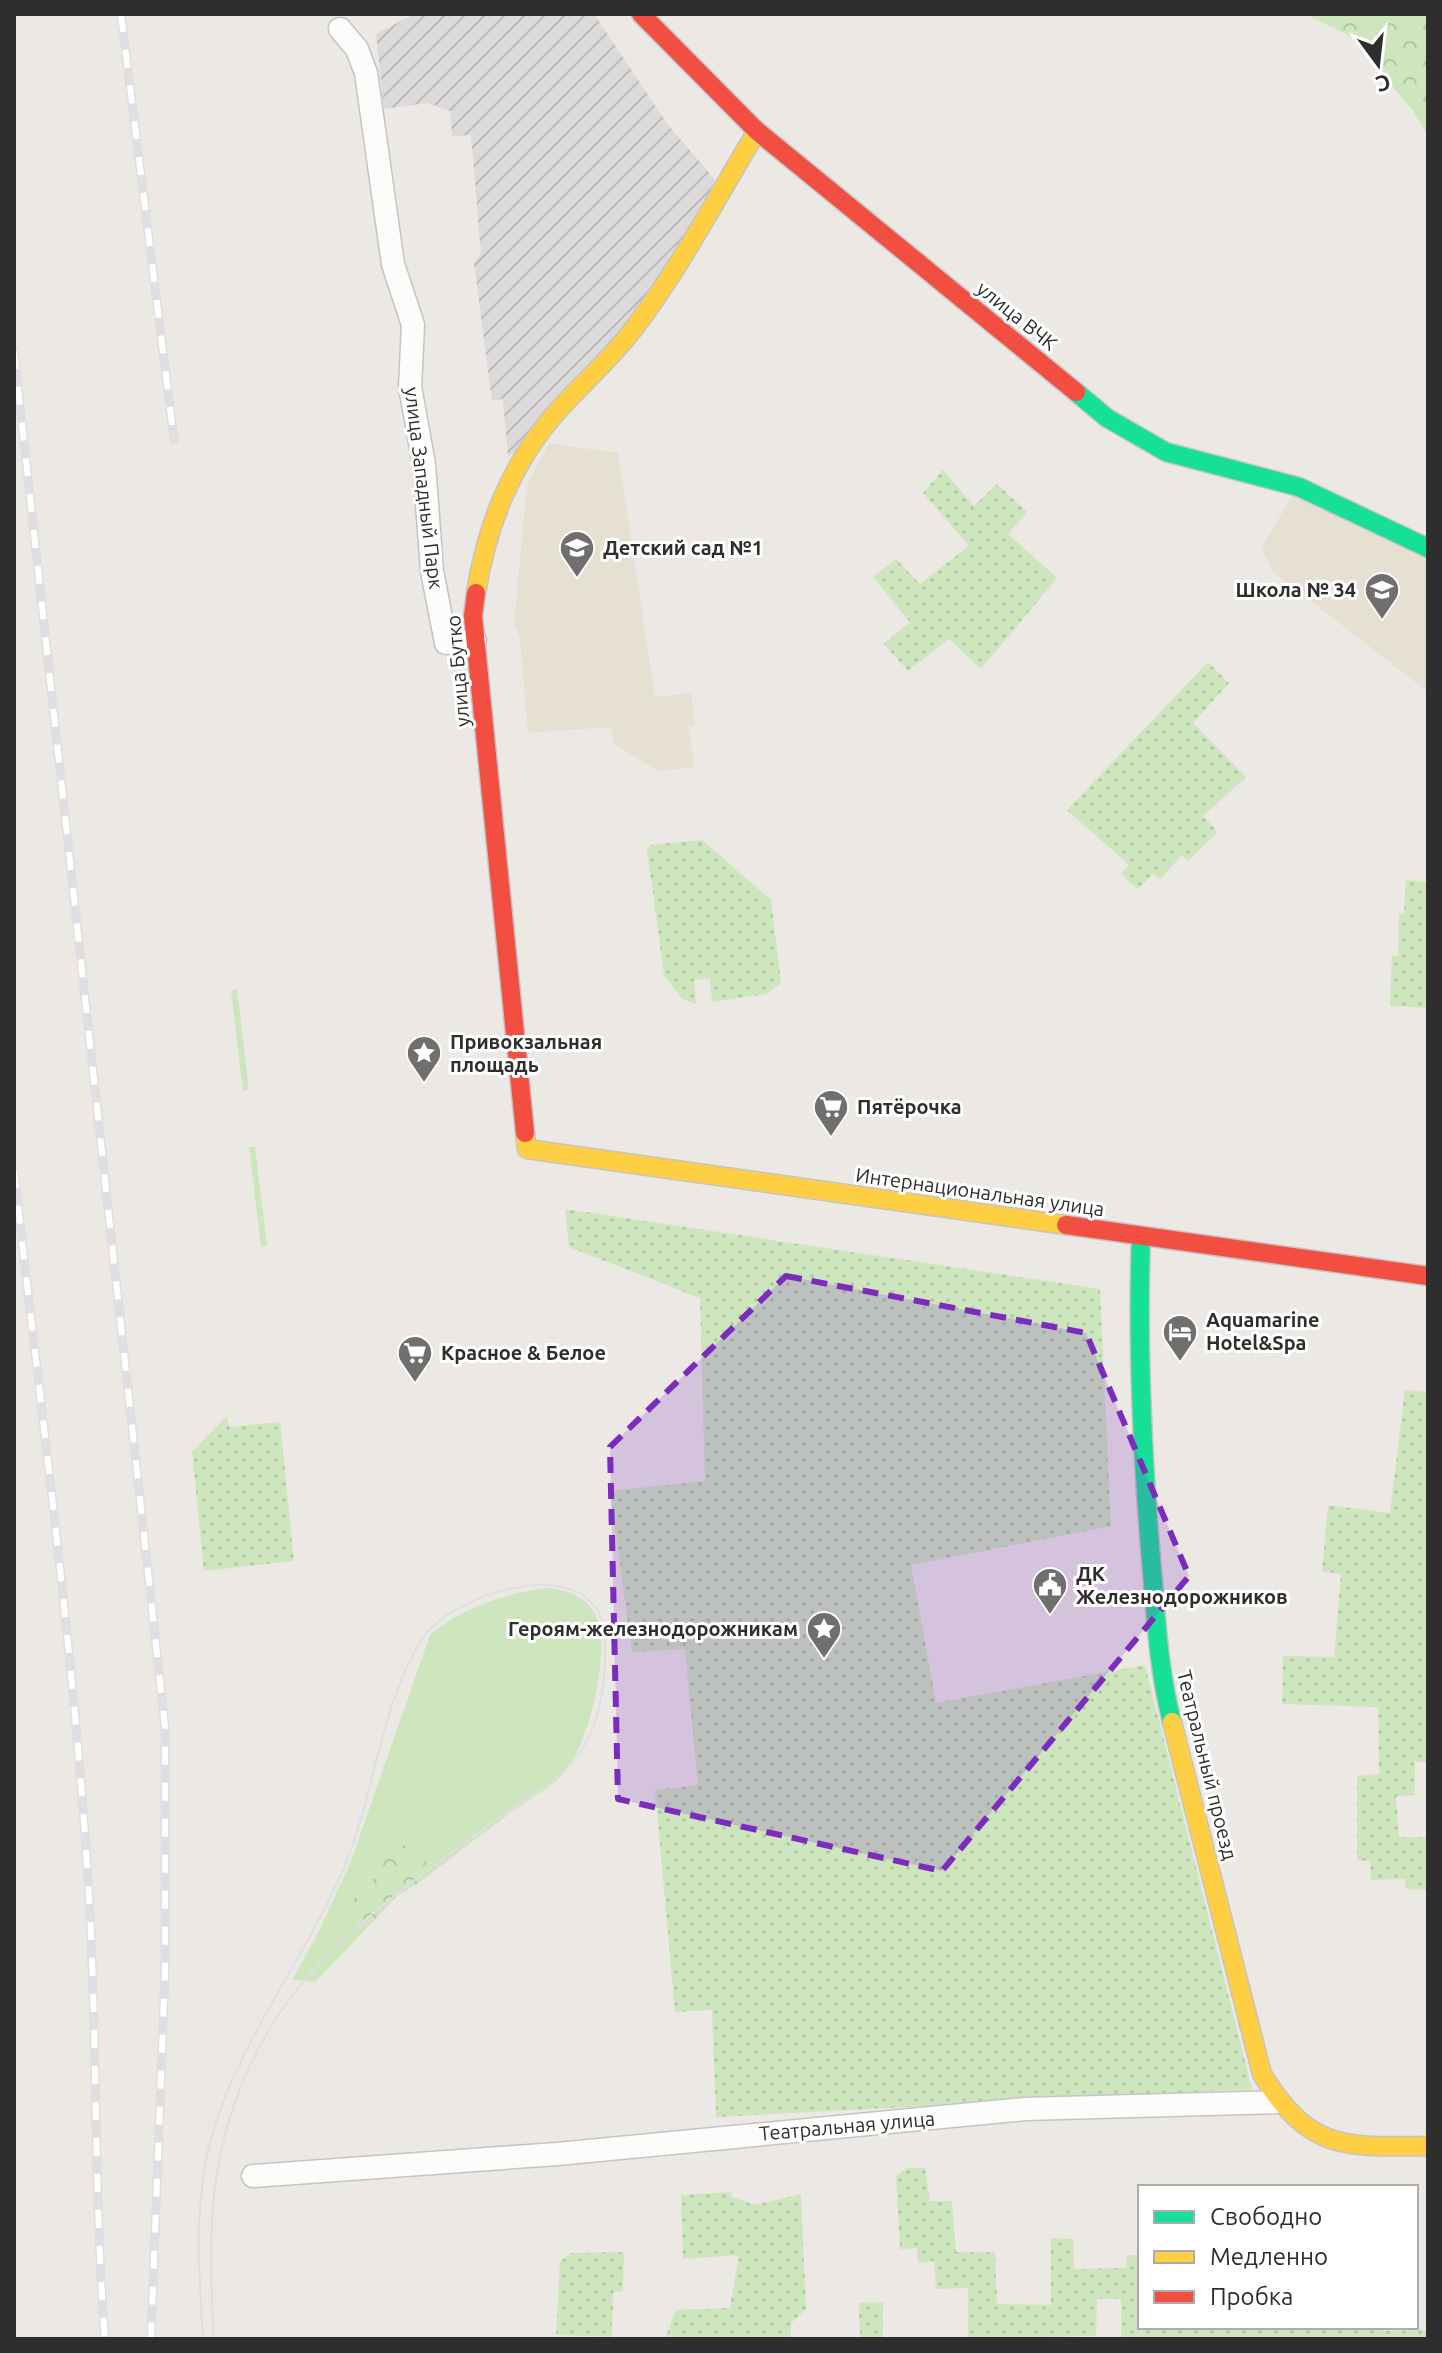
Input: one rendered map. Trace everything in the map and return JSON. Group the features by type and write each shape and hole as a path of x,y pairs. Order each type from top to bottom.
{"main road":[{"name":"улица ВЧК","path":"641,14 660,37 757,131 1107,418 1134,436 1192,462 1299,487 1428,548"},
{"name":"улица Бутко","path":"527,1149 475,640 476,591 485,546 500,501 523,455 550,420 617,351 658,293 757,131"},
{"name":"Интернациональная улица","path":"527,1149 1428,1276"},
{"name":"Театральный проезд","path":"1141,1237 1137,1346 1141,1445 1162,1683 1262,2074 1277,2102"},
{"path":"1277,2102 1325,2141 1354,2148 1428,2146"}],"street":[{"name":"улица Западный Парк","path":"340,29 357,49 366,73 393,264 413,325 415,343 410,387 424,464 432,571 446,643 475,640"},
{"name":"Театральная улица","path":"253,2176 557,2154 1025,2109 1277,2102"}],"highlighted area":[{"path":"786,1276 1086,1333 1189,1576 942,1871 618,1799 610,1447"}],"shaded area":[{"path":"414,14 594,14 668,125 717,182 614,349 508,458 503,399 492,401 474,263 481,254 471,135 452,136 450,111 428,103 384,109 376,34"},
{"name":"Детский сад №1","path":"549,443 618,453 655,697 691,693 695,726 689,727 694,767 657,771 615,744 610,727 528,733 520,638 514,624 527,485"},
{"name":"Школа № 34","path":"1294,492 1428,555 1428,692 1271,570 1262,547"}],"green space":[{"path":"1305,14 1428,14 1428,136 1413,111 1352,37"},
{"path":"943,470 974,506 997,484 1027,512 1008,534 1057,578 981,669 949,639 908,671 884,644 910,622 873,577 896,559 920,584 969,546 923,493"},
{"path":"1208,662 1229,683 1193,723 1246,777 1203,816 1218,832 1188,861 1182,855 1160,879 1153,874 1138,889 1121,874 1129,865 1067,810"},
{"path":"702,840 771,900 781,983 766,994 712,1002 710,978 694,980 696,1004 682,999 664,975 647,849 650,845"},
{"path":"1406,880 1428,882 1428,1008 1390,1006 1392,956 1398,956 1399,914 1404,913"},
{"path":"237,989 249,1090 243,1091 231,990"},
{"path":"249,1147 255,1147 267,1246 261,1247"},
{"path":"565,1209 1100,1289 1111,1526 911,1565 936,1703 1145,1665 1252,2089 716,2117 712,2010 675,2012 655,1790 698,1785 685,1649 632,1652 610,1491 705,1481 700,1298 569,1247"},
{"path":"1405,1390 1428,1392 1428,1762 1415,1762 1415,1795 1396,1796 1399,1837 1428,1837 1428,1890 1406,1889 1405,1879 1371,1880 1370,1861 1357,1860 1357,1776 1379,1774 1378,1707 1282,1704 1283,1656 1334,1657 1341,1574 1322,1571 1328,1505 1390,1513"},
{"path":"227,1416 229,1427 280,1422 294,1561 204,1571 192,1452"},
{"path":"544,1588 565,1591 583,1600 593,1610 599,1625 600,1667 591,1714 576,1755 567,1769 551,1785 420,1882 426,1862 381,1875 363,1885 356,1920 364,1931 315,1982 292,1980 319,1931 351,1861 430,1635 469,1610 513,1594"},
{"path":"405,1845 421,1852 426,1862 420,1882 396,1897 364,1931 356,1920 354,1899 363,1885 381,1875 385,1854"},
{"path":"907,2168 925,2168 930,2201 952,2201 956,2252 995,2252 997,2304 1051,2305 1051,2238 1073,2239 1074,2269 1126,2268 1127,2255 1138,2255 1138,2329 1428,2330 1428,2339 1121,2339 1121,2299 1097,2299 1096,2336 958,2339 968,2338 968,2288 936,2289 934,2261 918,2263 917,2248 900,2249 896,2176"},
{"path":"731,2192 732,2197 755,2205 801,2194 806,2309 791,2323 791,2339 665,2339 676,2310 730,2308 739,2255 683,2259 681,2195"},
{"path":"624,2252 623,2291 613,2292 612,2337 556,2335 560,2262 571,2253"},
{"path":"883,2302 883,2339 860,2339 859,2303"}],"tram line":[{"path":"203,2339 199,2218 209,2146 236,2073 345,1865 396,1692 408,1665 422,1639 438,1622 463,1606 523,1586 553,1586 579,1593 597,1610 605,1639 605,1666 595,1722 576,1758 542,1789 401,1890 342,1941 291,1997 250,2066 234,2104 216,2179 211,2256 214,2339"}],"railway":[{"path":"121,14 174,440"},
{"path":"14,351 165,1727 165,1971 151,2339"},
{"path":"14,1170 65,1613 82,1791 91,1937 105,2339"}],"traffic: fast":[{"path":"1076,392 1107,418 1166,452 1299,487 1428,548"},
{"path":"1141,1237 1140,1358 1145,1478 1158,1641 1172,1722"}],"traffic: slow":[{"path":"476,593 493,524 522,460 549,421 614,352 652,304 757,131"},
{"path":"525,1133 527,1149 1066,1225"},
{"path":"1172,1722 1262,2074 1279,2099 1313,2131 1351,2144 1428,2146"}],"traffic: jam":[{"path":"641,14 757,131 1076,392"},
{"path":"476,593 473,616 525,1133"},
{"path":"1066,1225 1428,1276"}],"place":[{"name":"Детский сад №1","path":"577,579"},
{"name":"Школа № 34","path":"1382,621"},
{"name":"Привокзальная площадь","path":"424,1084"},
{"name":"Пятёрочка","path":"831,1138"},
{"name":"Aquamarine Hotel&Spa","path":"1180,1363"},
{"name":"Красное & Белое","path":"415,1384"},
{"name":"ДК Железнодорожников","path":"1050,1616"},
{"name":"Героям-железнодорожникам","path":"824,1660"}]}
